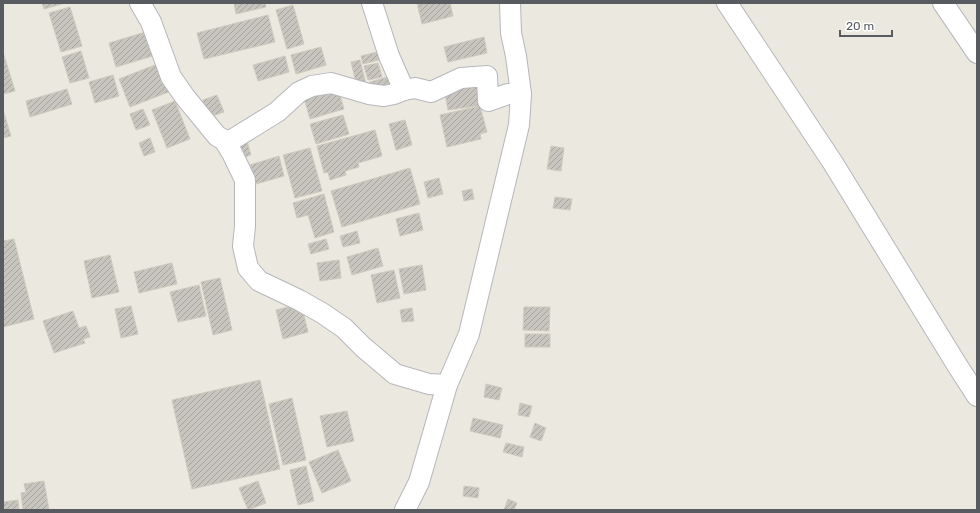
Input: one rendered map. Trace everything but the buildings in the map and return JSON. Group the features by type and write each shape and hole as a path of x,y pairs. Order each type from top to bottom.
{"street":[{"path":"140,3 151,22 171,77 185,97 217,136 224,140 230,141 242,135 277,112 299,92 312,86 331,83 369,94 384,96 415,88 431,92 461,78 487,76 488,101 508,94 521,94"},
{"path":"372,3 389,56 404,90"},
{"path":"405,510 419,482 447,385 469,334 512,148 519,125 521,94 516,56 511,33 510,3"},
{"path":"727,3 833,163 977,396"},
{"path":"943,3 977,53"},
{"path":"224,140 245,180 245,226 243,246 248,268 259,281 299,300 344,328 363,347 395,374 429,384 447,385"}]}
